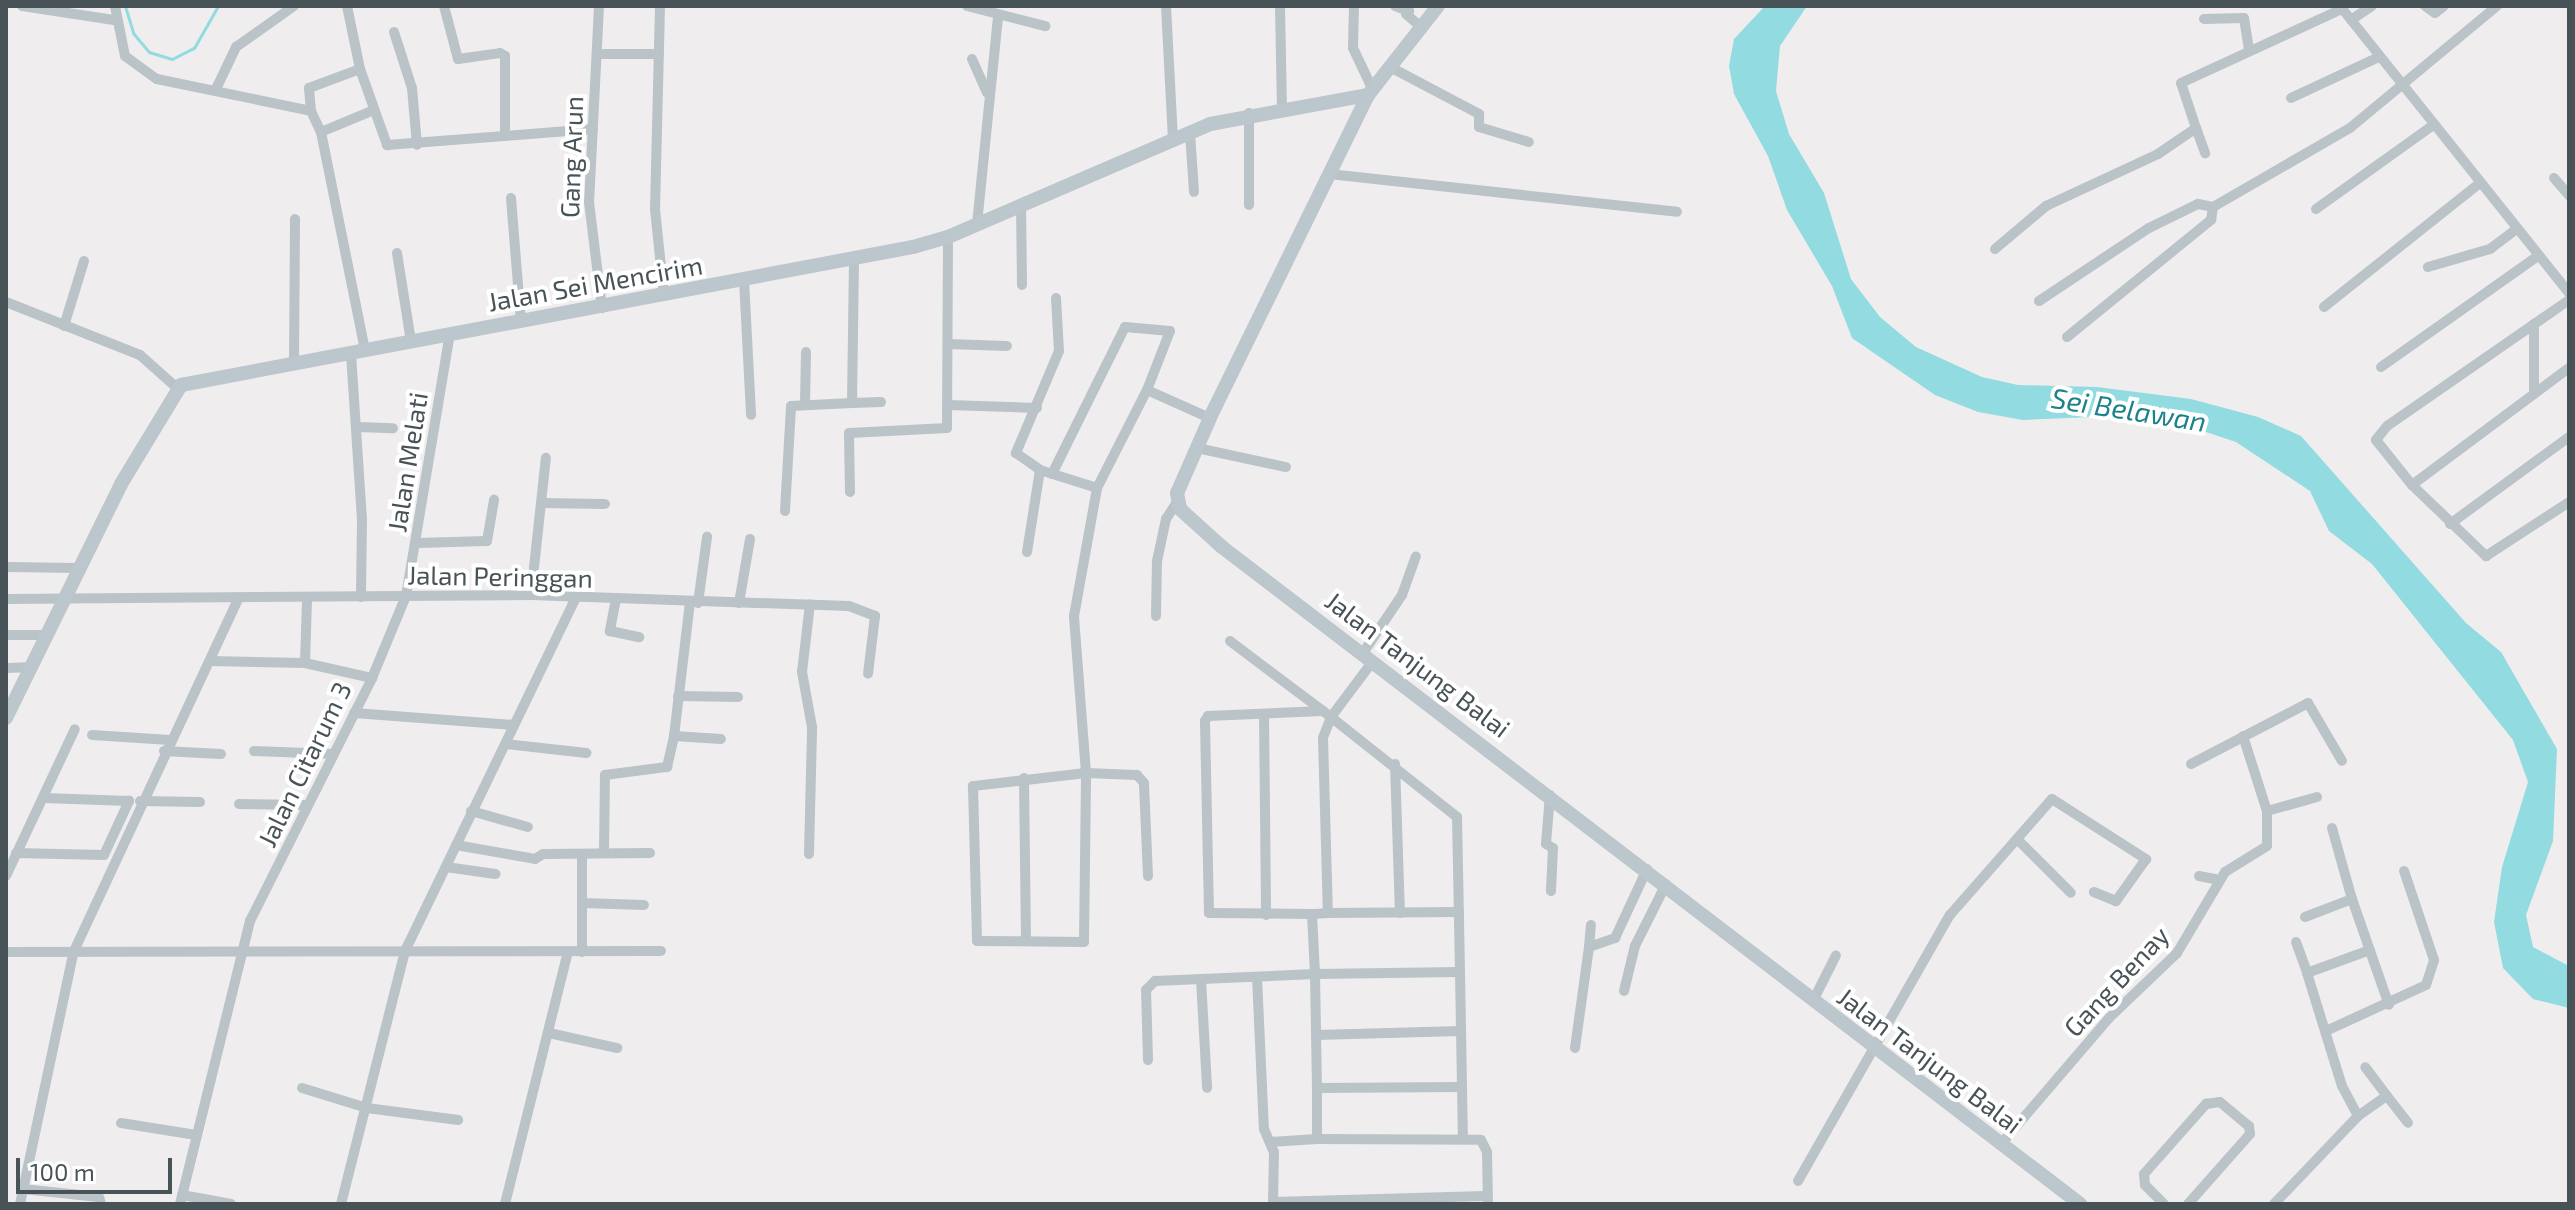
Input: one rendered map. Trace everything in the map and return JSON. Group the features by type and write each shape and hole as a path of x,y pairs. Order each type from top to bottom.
{"street":[{"path":"22,6 114,20"},
{"path":"115,6 114,20 125,56 157,79 311,111"},
{"path":"216,89 236,47 294,6"},
{"path":"347,6 360,69 387,145 593,129"},
{"path":"444,6 458,59 500,53 505,56 505,136"},
{"name":"Gang Arun","path":"599,6 589,202 602,308"},
{"path":"660,6 655,209 664,296"},
{"path":"967,6 998,17 1045,26"},
{"path":"1166,6 1173,139"},
{"path":"1280,6 1282,108"},
{"path":"1354,6 1353,48 1370,92"},
{"path":"1395,6 1409,11 1406,14 1422,28"},
{"path":"1156,616 1157,561 1166,519 1177,502 1210,418 1370,92 1438,6"},
{"path":"2351,20 2372,6"},
{"path":"2425,6 2435,13 2444,6"},
{"path":"2039,301 2149,228 2198,204 2213,207 2350,128 2402,89 2497,6"},
{"path":"2205,153 2180,84 2341,8 2402,89 2569,293"},
{"path":"977,224 998,17"},
{"path":"2204,19 2244,18 2249,50"},
{"path":"394,32 412,88 417,145"},
{"path":"597,54 659,54"},
{"path":"2291,98 2379,57"},
{"path":"972,59 988,95"},
{"path":"1390,67 1479,114 1479,127 1529,142"},
{"path":"360,69 309,88 311,111 321,132 358,352 361,597"},
{"name":"Jalan Sei Mencirim","path":"177,388 294,362 854,260 948,237 1190,133 1249,113 1370,92"},
{"path":"321,132 374,110"},
{"path":"1249,113 1249,205"},
{"path":"2316,209 2432,126"},
{"path":"1995,249 2046,206 2158,154 2196,128"},
{"path":"1190,133 1194,192"},
{"path":"1329,174 1677,212"},
{"path":"2554,178 2569,195"},
{"path":"2324,307 2480,183"},
{"path":"511,198 521,322"},
{"path":"1021,204 1022,285"},
{"path":"2067,337 2211,220 2213,207"},
{"path":"294,362 295,219"},
{"path":"2428,267 2490,249 2517,229"},
{"path":"850,492 849,433 946,430 948,237"},
{"path":"397,253 411,341"},
{"path":"2381,367 2538,256"},
{"path":"852,403 854,260"},
{"path":"64,326 84,261"},
{"path":"744,280 751,415"},
{"path":"1056,298 1059,351 1016,453 1040,470 1097,488"},
{"path":"6,302 140,355 177,388 78,568 6,718"},
{"path":"2567,305 2534,324 2378,434 2377,444 2450,524 2489,556 2569,502"},
{"path":"2534,324 2534,394"},
{"path":"1052,474 1125,327 1170,331 1147,390 1097,488 1074,616 1086,773 1087,939 976,939 973,789 976,782 1086,773 1142,778 1148,876"},
{"name":"Jalan Melati","path":"406,596 450,334"},
{"path":"948,344 1007,346"},
{"path":"805,404 806,352"},
{"path":"2412,485 2569,368"},
{"path":"1147,390 1210,418"},
{"path":"785,511 791,406 881,402"},
{"path":"948,405 1037,408"},
{"path":"357,427 393,428"},
{"path":"2450,524 2569,437"},
{"path":"1197,448 1286,467"},
{"path":"531,595 546,458"},
{"path":"1027,552 1040,470"},
{"path":"417,543 487,541 494,500"},
{"name":"Jalan Tanjung Balai","path":"1177,502 1222,547 1647,869 1813,1001 2080,1204"},
{"path":"542,503 605,504"},
{"path":"604,852 605,775 667,767 707,537"},
{"path":"739,603 750,539"},
{"path":"1328,913 1323,738 1327,714 1368,657 1402,595 1416,556"},
{"path":"6,567 78,568"},
{"name":"Jalan Peringgan","path":"6,599 531,595 849,606 875,616 868,674"},
{"name":"Jalan Citarum 3","path":"181,1199 250,921 372,678 406,596"},
{"path":"305,663 307,598"},
{"path":"341,1204 405,951 576,598"},
{"path":"20,1204 74,951 140,801 238,599"},
{"path":"616,599 610,631 639,637"},
{"path":"809,854 812,727 802,672 810,604"},
{"path":"6,635 45,635"},
{"path":"1230,641 1395,764 1457,817 1463,1136"},
{"path":"210,661 305,663 372,678"},
{"path":"6,668 29,667"},
{"path":"678,696 738,697"},
{"path":"2191,764 2308,703 2342,761"},
{"path":"354,713 514,725"},
{"path":"1327,714 1208,716 1205,723 1208,911 1266,915 1459,912"},
{"path":"1264,715 1266,915"},
{"path":"6,876 75,729"},
{"path":"92,735 170,740"},
{"path":"674,736 721,739"},
{"path":"2243,736 2267,811 2317,797"},
{"path":"506,744 586,753"},
{"path":"164,751 221,754"},
{"path":"254,751 333,754"},
{"path":"1395,764 1400,913"},
{"path":"1024,778 1026,941"},
{"path":"1550,795 1546,844 1553,848 1551,891"},
{"path":"16,853 104,855 129,801 44,798"},
{"path":"1798,1181 1877,1049 1950,915 2052,799 2146,859 2116,901 2094,892"},
{"path":"140,801 200,802"},
{"path":"239,804 306,805"},
{"path":"471,811 528,827"},
{"name":"Gang Benay","path":"2001,1144 2109,1018 2177,953 2220,880 2267,846 2267,811"},
{"path":"2332,828 2352,899 2389,1005"},
{"path":"2017,839 2071,893"},
{"path":"456,845 535,859 543,854 650,853"},
{"path":"582,855 582,952"},
{"path":"446,867 496,874"},
{"path":"1589,947 1615,938 1647,869"},
{"path":"2326,1031 2421,991 2434,960 2404,871"},
{"path":"2199,876 2220,880"},
{"path":"1624,991 1635,946 1666,884"},
{"path":"2305,917 2352,899"},
{"path":"582,903 644,905"},
{"path":"1312,914 1317,1139"},
{"path":"1575,1048 1591,925"},
{"path":"2296,942 2342,1086 2358,1116"},
{"path":"2307,973 2370,950"},
{"path":"6,952 661,951"},
{"path":"505,1204 568,952"},
{"path":"1813,1001 1836,955"},
{"path":"1148,1060 1149,985 1201,979 1315,974 1460,972"},
{"path":"1257,977 1264,1129 1270,1142 1273,1203 1486,1200 1486,1145 1463,1136 1270,1142"},
{"path":"1201,979 1207,1088"},
{"path":"1316,1035 1461,1031"},
{"path":"549,1033 617,1048"},
{"path":"2365,1067 2408,1123"},
{"path":"1317,1088 1461,1087"},
{"path":"302,1088 367,1108 458,1120"},
{"path":"2274,1204 2358,1116 2387,1096"},
{"path":"2164,1204 2145,1185 2144,1174 2206,1104 2220,1102 2249,1126 2250,1134 2188,1204"},
{"path":"121,1123 196,1135"},
{"path":"23,1189 99,1197 101,1204"},
{"path":"181,1199 231,1204"}],"water":[{"name":"Sei Belawan","path":"1765,6 1807,6 1780,46 1776,91 1789,134 1824,193 1851,279 1880,317 1916,347 1982,377 2018,385 2097,387 2191,399 2258,417 2301,436 2466,623 2501,652 2557,749 2553,841 2526,915 2533,947 2569,966 2569,1008 2533,999 2503,968 2494,922 2502,867 2528,782 2513,740 2372,564 2329,531 2310,491 2236,442 2203,431 2115,416 2023,420 1978,412 1935,395 1852,338 1832,286 1787,210 1768,156 1734,94 1729,66 1734,39"}],"waterway":[{"path":"125,6 133,33 149,52 172,59 194,48 218,6"}]}
